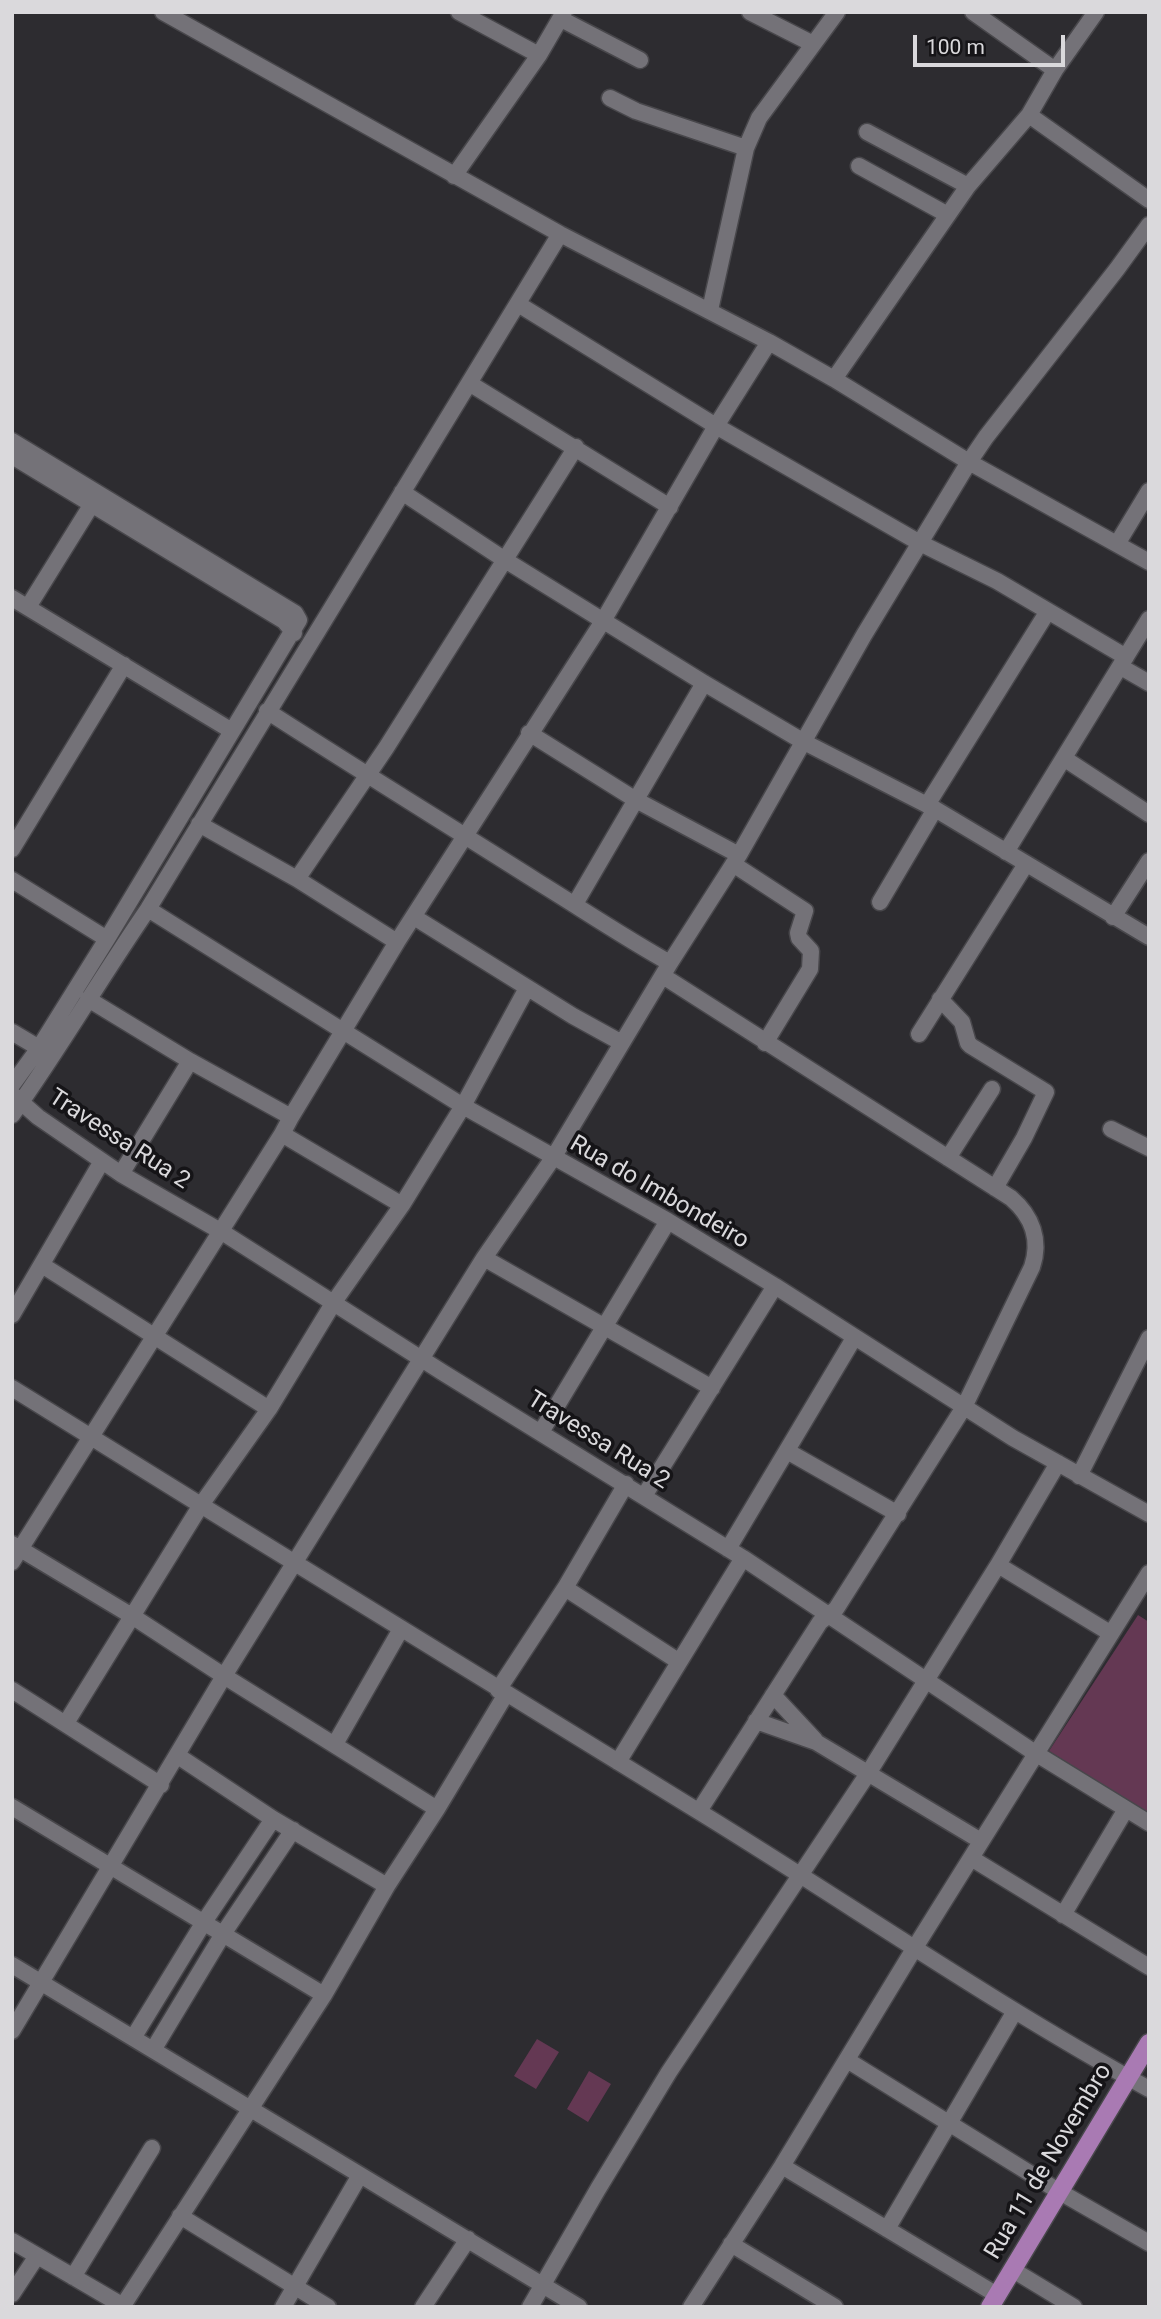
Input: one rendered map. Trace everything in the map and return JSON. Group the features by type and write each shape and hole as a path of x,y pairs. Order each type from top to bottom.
{"main road":[{"name":"Rua 11 de Novembro","path":"994,2301 1149,2043"}],"street":[{"path":"459,12 538,55"},
{"path":"750,12 813,44"},
{"path":"710,310 746,148 759,118 837,12"},
{"path":"973,12 1055,70"},
{"path":"834,379 968,186 1029,115 1055,70 1096,12"},
{"path":"164,13 560,234 769,342 970,463 1149,562"},
{"path":"454,176 563,16 640,60"},
{"path":"610,98 636,111 746,148"},
{"path":"1029,115 1149,200"},
{"path":"867,132 968,186"},
{"path":"859,166 948,215"},
{"path":"12,2031 224,1676 484,1258 553,1158 736,860 920,543 986,437 1149,225"},
{"path":"15,1104 53,1057 148,909 560,234"},
{"path":"518,304 716,426 920,543 997,581 1048,611 1149,683"},
{"path":"437,1809 132,1616 15,1551 222,1232 343,1029 603,621 716,426 769,342"},
{"path":"469,383 670,507"},
{"path":"12,441 295,613 299,620 107,939 12,1086"},
{"path":"297,879 367,776 576,447"},
{"path":"12,456 284,621 293,632"},
{"path":"1117,544 1149,491"},
{"path":"402,492 505,560 704,683 804,742 931,807 1149,936"},
{"path":"29,607 92,504"},
{"path":"12,598 232,731"},
{"path":"880,902 931,807 1048,611"},
{"path":"1006,852 1149,619"},
{"path":"12,849 124,665"},
{"path":"575,904 704,683"},
{"path":"267,711 575,904 765,1043 995,1188 1022,1207 1030,1218 1034,1233 1035,1259 964,1406 836,1609 820,1622 698,1811"},
{"path":"530,733 736,860 805,911 798,933 799,938 811,951 810,969 765,1043"},
{"path":"1065,759 1149,814"},
{"path":"199,824 297,879 397,943"},
{"path":"1114,917 1149,861"},
{"path":"919,1034 1026,864"},
{"path":"12,880 107,939"},
{"name":"Rua do Imbondeiro","path":"148,909 463,1106 668,1221 964,1406 1079,1476 1149,1514"},
{"path":"414,917 527,988 622,1043"},
{"path":"66,1723 201,1505 269,1409 334,1302 402,1205 463,1106 527,988"},
{"path":"88,999 190,1061 291,1117"},
{"path":"940,999 962,1022 971,1046 1046,1092 1024,1138 995,1188"},
{"path":"12,1032 39,1048"},
{"path":"121,1174 190,1061"},
{"path":"948,1158 992,1089"},
{"name":"Travessa Rua 2","path":"15,1104 121,1174 222,1232 421,1359 743,1558 1035,1753 1149,1823"},
{"path":"1111,1129 1149,1148"},
{"path":"282,1134 402,1205"},
{"path":"12,1315 102,1161"},
{"path":"541,1432 668,1221"},
{"path":"484,1258 712,1388"},
{"path":"42,1265 269,1409"},
{"path":"644,1496 775,1286"},
{"path":"728,1549 854,1338"},
{"path":"1079,1476 1149,1338"},
{"path":"12,1388 698,1811 914,1949 1149,2089"},
{"path":"787,1451 898,1514"},
{"path":"530,2307 669,2073 869,1772 1058,1463"},
{"path":"12,2241 123,2306 324,1995 387,1885 437,1809 502,1692 626,1484"},
{"path":"618,1762 743,1558"},
{"path":"998,1565 1110,1633"},
{"path":"691,2307 782,2166 1035,1753 1149,1573"},
{"path":"565,1588 678,1661"},
{"path":"335,1744 401,1629"},
{"path":"12,1690 161,1784"},
{"path":"773,1695 816,1742"},
{"path":"756,1721 816,1742 981,1841"},
{"path":"178,1756 273,1819 387,1885"},
{"path":"1063,1915 1126,1809"},
{"path":"13,1810 324,1995"},
{"path":"133,2038 204,1922 273,1819"},
{"path":"153,2050 223,1934 293,1830"},
{"path":"971,1858 1149,1967"},
{"path":"12,1965 579,2307"},
{"path":"887,2229 1015,2011"},
{"path":"847,2060 1060,2192 1149,2243"},
{"path":"73,2277 152,2148"},
{"path":"782,2166 887,2229 994,2301"},
{"path":"283,2307 360,2175"},
{"path":"180,2216 328,2307"},
{"path":"423,2307 468,2239"},
{"path":"731,2244 826,2304"},
{"path":"12,2294 37,2256"},
{"path":"1013,2270 1074,2307"}],"shaded area":[{"path":"1138,1615 1149,1622 1149,1815 1049,1751"},
{"path":"537,2039 559,2052 536,2089 514,2076"},
{"path":"589,2071 611,2084 588,2122 567,2109"}]}
